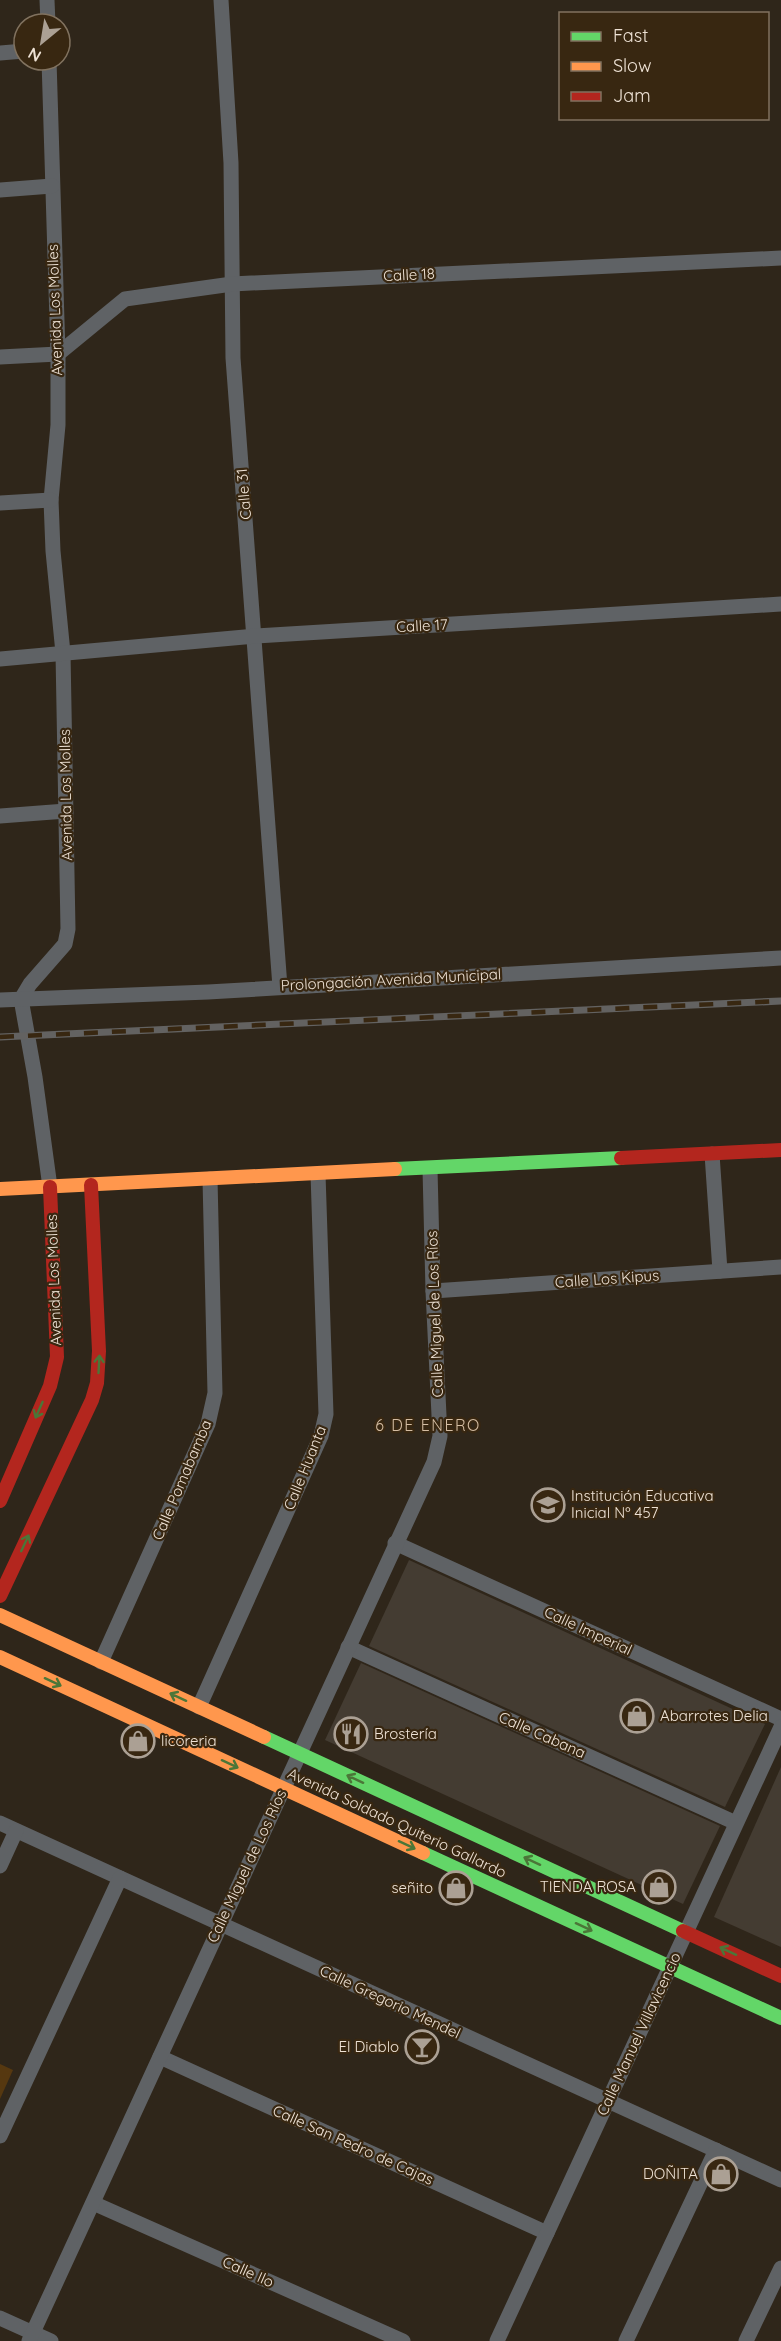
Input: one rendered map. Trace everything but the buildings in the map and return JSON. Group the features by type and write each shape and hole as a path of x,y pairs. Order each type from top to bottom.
{"street":[{"name":"Calle 31","path":"221,0 231,163 233,358 256,636 280,987"},
{"name":"Avenida Los Molles","path":"0,1501 50,1386 57,1357 50,1186 35,1077 21,999 30,984 65,944 68,929 63,653 53,551 51,500 58,425 58,354 49,72"},
{"path":"0,189 52,186"},
{"name":"Calle 18","path":"58,354 125,299 231,284 781,258"},
{"path":"0,357 58,354"},
{"path":"0,503 51,500"},
{"name":"Calle 17","path":"0,659 256,636 781,604"},
{"path":"0,816 66,811"},
{"name":"Prolongación Avenida Municipal","path":"0,1000 280,987 781,958"},
{"path":"0,1189 781,1150"},
{"path":"712,1154 720,1271"},
{"name":"Calle Miguel de Los Ríos","path":"31,2337 434,1462 440,1436 430,1169"},
{"name":"Calle Huanta","path":"200,1707 321,1436 326,1414 318,1174"},
{"name":"Calle Pomabamba","path":"101,1662 208,1424 215,1393 210,1179"},
{"path":"0,1596 92,1400 97,1383 99,1351 91,1185"},
{"name":"Calle Los Kipus","path":"433,1291 781,1267"},
{"name":"Calle Imperial","path":"395,1543 781,1719"},
{"name":"Avenida Soldado Quiterio Gallardo","path":"0,1615 781,1976"},
{"name":"Calle Cabana","path":"348,1647 736,1823"},
{"name":"Avenida Soldado Quiterio Gallardo","path":"0,1657 781,2018"},
{"name":"Calle Manuel Villavicencio","path":"497,2341 781,1727"},
{"name":"Calle Gregorio Mendel","path":"0,1823 781,2180"},
{"path":"0,1866 16,1831"},
{"path":"0,2136 120,1878"},
{"name":"Calle San Pedro de Cajas","path":"160,2057 547,2233"},
{"path":"626,2341 716,2150"},
{"name":"Calle Ilo","path":"93,2203 403,2341"},
{"path":"746,2341 781,2268"},
{"path":"0,2318 31,2337 51,2341"}],"shaded area":[{"path":"0,2064 13,2070 0,2099"}],"railway":[{"path":"0,1037 781,1001"}],"traffic: fast":[{"path":"395,1169 621,1158"},
{"path":"264,1737 683,1931"},
{"path":"423,1853 781,2018"}],"traffic: slow":[{"path":"0,1189 395,1169"},
{"path":"0,1615 264,1737"},
{"path":"0,1657 423,1853"}],"traffic: jam":[{"path":"621,1158 781,1150"},
{"path":"0,1596 92,1400 97,1383 99,1351 91,1185"},
{"path":"0,1501 50,1386 57,1357 50,1187"},
{"path":"683,1931 781,1976"}],"place":[{"name":"Institución Educativa Inicial Nº 457","path":"548,1505"},
{"name":"Abarrotes Delia","path":"637,1716"},
{"name":"Brostería","path":"351,1734"},
{"name":"licoreria","path":"138,1741"},
{"name":"TIENDA ROSA","path":"659,1887"},
{"name":"señito","path":"456,1888"},
{"name":"El Diablo","path":"422,2047"},
{"name":"DOÑITA","path":"721,2174"}],"district":[{"name":"6 DE ENERO","path":"428,1425"}]}
